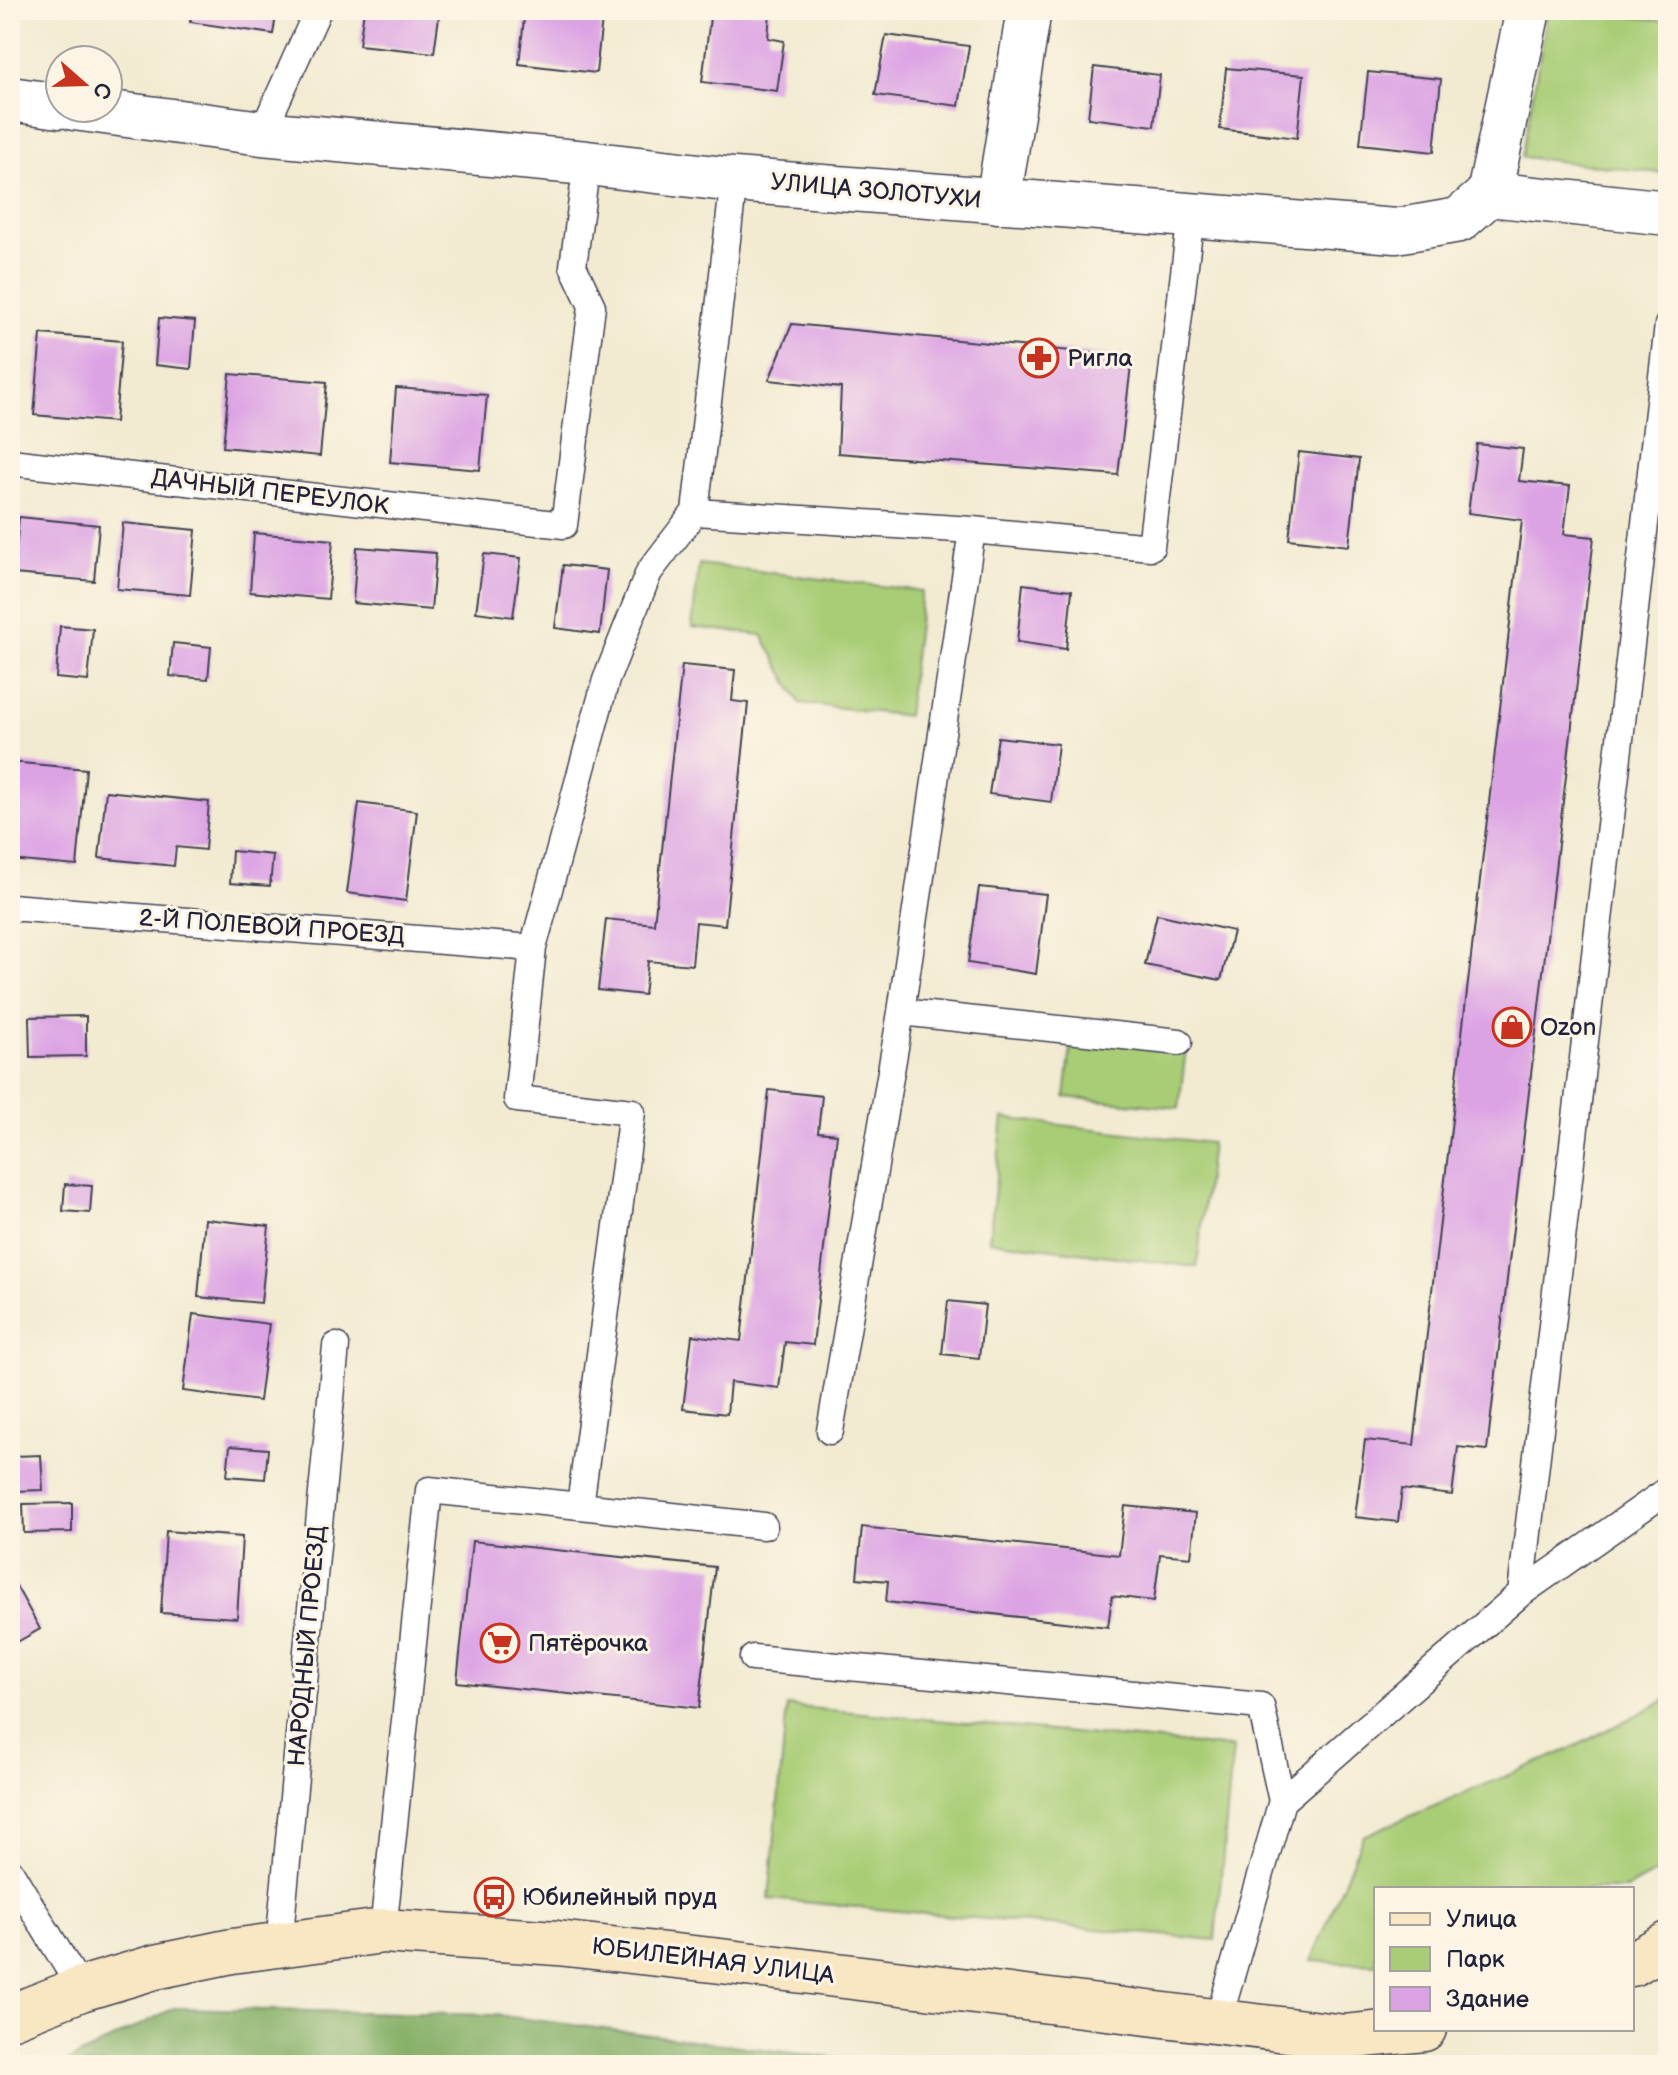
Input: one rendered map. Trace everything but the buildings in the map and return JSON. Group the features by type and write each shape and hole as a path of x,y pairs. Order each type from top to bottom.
{"street":[{"path":"998,201 1029,10"},
{"path":"1528,10 1489,194 1668,213"},
{"path":"10,99 44,104"},
{"name":"УЛИЦА ЗОЛОТУХИ","path":"124,115 262,133 734,180 1396,231 1459,220 1489,194"},
{"name":"ЮБИЛЕЙНАЯ УЛИЦА","path":"10,2017 81,1989 155,1967 232,1951 383,1931 557,1943 721,1961 1345,2037 1404,2031"},
{"path":"1634,1963 1668,1944"}],"lane":[{"path":"262,133 318,10"},
{"name":"ДАЧНЫЙ ПЕРЕУЛОК","path":"10,462 564,525 592,306 573,266 587,163"},
{"path":"580,1506 632,1112 517,1099 533,948 606,680 649,572 695,512 734,180"},
{"path":"695,512 972,530 1151,547 1191,215"},
{"path":"1521,1593 1668,325"},
{"path":"830,1431 901,1012 972,530"},
{"name":"2-Й ПОЛЕВОЙ ПРОЕЗД","path":"10,907 533,948"},
{"path":"901,1012 1179,1042"},
{"name":"НАРОДНЫЙ ПРОЕЗД","path":"279,1945 336,1346"},
{"path":"383,1931 429,1490 764,1526"},
{"path":"1282,1801 1521,1593 1668,1490"},
{"path":"753,1658 1261,1706 1282,1801 1218,2021"},
{"path":"10,1871 81,1989"}],"green space":[{"path":"1548,10 1668,21 1668,174 1522,157"},
{"path":"699,564 922,591 907,716 800,703 762,635 692,627"},
{"path":"1072,1038 1186,1049 1179,1108 1065,1097"},
{"path":"1003,1118 1211,1143 1197,1267 989,1241"},
{"path":"1668,1699 1668,1866 1630,1887 1374,1887 1374,1964 1311,1961 1363,1836 1570,1749"},
{"path":"787,1706 1233,1748 1215,1940 769,1899"},
{"path":"174,2008 495,2015 888,2065 61,2065"}],"place":[{"name":"Ригла","path":"1039,358"},
{"name":"Ozon","path":"1512,1027"},
{"name":"Пятёрочка","path":"500,1643"},
{"name":"Юбилейный пруд","path":"494,1897"}]}
